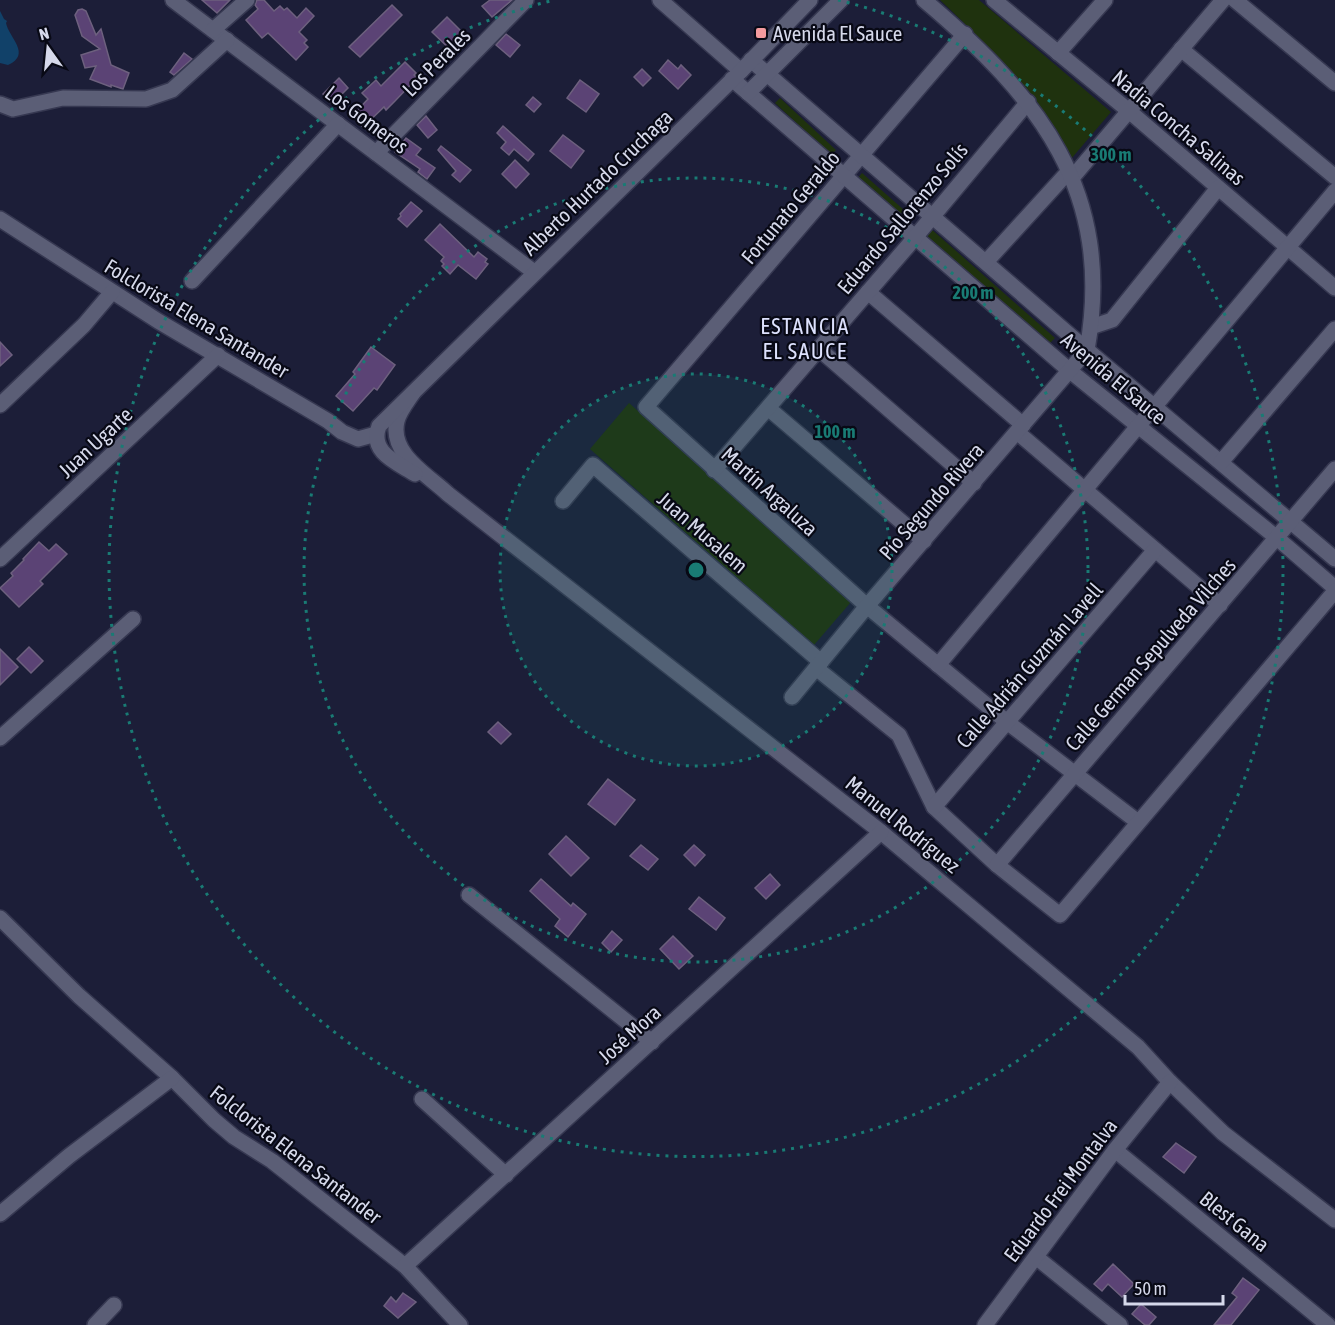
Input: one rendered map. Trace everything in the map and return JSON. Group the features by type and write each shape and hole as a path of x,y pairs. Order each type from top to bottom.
{"street":[{"name":"Los Gomeros","path":"174,0 534,272"},
{"path":"213,30 247,0"},
{"name":"Los Perales","path":"376,153 526,0"},
{"name":"Avenida El Sauce","path":"660,0 742,70 767,74 1087,351 1335,559"},
{"name":"Alberto Hurtado Cruchaga","path":"412,393 742,70 810,0"},
{"path":"748,93 841,0"},
{"path":"924,0 965,34 1009,79 1051,135 1071,174 1086,222 1092,256 1094,292 1087,351"},
{"name":"Nadia Concha Salinas","path":"994,0 1129,111 1335,288"},
{"path":"1058,53 1105,0"},
{"path":"986,262 1129,111 1223,0"},
{"path":"1235,0 1335,83"},
{"name":"Fortunato Geraldo","path":"646,407 965,34"},
{"path":"0,104 13,109 63,98 146,99 172,90 227,40"},
{"path":"1181,50 1335,177"},
{"name":"Avenida El Sauce","path":"742,70 748,93 1070,371 1276,538 1335,590"},
{"name":"Eduardo Sallorenzo Solís","path":"714,470 1028,102"},
{"path":"192,281 338,124"},
{"path":"1091,327 1112,320 1218,188"},
{"path":"938,665 1335,191"},
{"name":"Folclorista Elena Santander","path":"0,219 112,292 328,421 342,432 358,439 376,434"},
{"path":"0,405 84,325 112,292"},
{"path":"868,292 1085,489 1220,605"},
{"path":"1221,462 1335,329"},
{"path":"819,349 974,483"},
{"name":"Pío Segundo Rivera","path":"792,697 867,606 1087,351"},
{"name":"Juan Ugarte","path":"0,559 218,355"},
{"path":"376,434 379,426 412,393"},
{"name":"Manuel Rodríguez","path":"412,393 398,418 396,430 399,445 408,458 448,494 881,832 1138,1047 1170,1082 1223,1133 1335,1220"},
{"name":"Martín Argaluza","path":"646,407 867,606 1007,722 1137,822"},
{"path":"768,408 924,541"},
{"name":"Manuel Rodríguez","path":"376,434 378,446 386,456 448,494"},
{"name":"Juan Musalem","path":"563,501 593,465 819,665"},
{"name":"Calle German Sepulveda Vilches","path":"997,865 1335,469"},
{"name":"Calle Adrián Guzmán Lavell","path":"934,807 1155,550"},
{"path":"819,665 899,735 934,807 997,865 1060,915 1335,590"},
{"path":"0,738 133,619"},
{"name":"José Mora","path":"405,1266 881,832"},
{"path":"469,895 652,1042"},
{"name":"Folclorista Elena Santander","path":"0,918 79,996 172,1078 221,1126 272,1161 405,1266 460,1325"},
{"path":"0,1214 69,1156 172,1078"},
{"name":"Eduardo Frei Montalva","path":"985,1325 1115,1150 1170,1082"},
{"path":"422,1100 506,1175"},
{"name":"Blest Gana","path":"1115,1150 1328,1325"},
{"name":"Manuel Rodríguez","path":"1315,1205 1335,1213"},
{"path":"1036,1257 1119,1325"},
{"path":"95,1325 114,1305"}],"green space":[{"path":"940,0 979,0 1111,112 1071,159 1012,75"},
{"path":"780,98 836,150 831,155 775,103"},
{"path":"862,173 904,210 901,214 858,178"},
{"path":"930,228 1055,338 1049,344 925,234"},
{"path":"629,403 851,602 814,645 590,449"}],"water":[{"path":"0,11 7,21 8,29 19,51 15,61 8,65 0,63"}],"building":[{"path":"202,0 230,0 217,13"},
{"path":"257,0 264,0 274,11 280,6 284,10 287,8 297,18 306,8 314,16 299,32 307,40 304,43 308,47 296,60 268,33 262,38 246,20 258,9 255,5"},
{"path":"490,0 512,0 492,17 482,6"},
{"path":"392,5 402,15 360,57 349,47"},
{"path":"78,10 86,11 96,35 101,29 111,65 129,73 123,89 90,79 96,66 85,68 81,55 100,49 82,36 75,15"},
{"path":"447,17 469,39 455,54 432,32"},
{"path":"506,34 520,45 510,57 496,45"},
{"path":"184,53 192,59 174,75 170,72"},
{"path":"668,60 678,69 681,65 691,75 678,89 659,71"},
{"path":"405,62 416,73 414,75 417,78 386,110 384,107 363,127 352,116 368,99 362,93 376,80 381,86"},
{"path":"642,69 651,78 643,86 634,77"},
{"path":"339,78 348,88 332,104 323,94"},
{"path":"580,80 599,94 586,112 567,98"},
{"path":"533,97 541,104 534,112 526,105"},
{"path":"426,116 437,130 428,138 417,125"},
{"path":"503,126 534,154 528,161 514,149 509,155 501,148 506,142 497,133"},
{"path":"563,135 584,151 571,168 550,151"},
{"path":"406,138 421,149 416,155 435,168 427,179 418,172 420,169 395,152"},
{"path":"441,146 471,170 460,182 452,175 456,171 438,150"},
{"path":"515,160 529,174 516,188 502,174"},
{"path":"411,202 422,211 407,227 398,219"},
{"path":"440,224 474,257 478,252 487,259 485,262 488,264 476,279 458,265 450,274 442,266 444,264 441,261 444,257 425,240"},
{"path":"0,342 12,355 0,366"},
{"path":"371,347 395,365 377,390 374,388 353,411 336,396 355,374 353,372"},
{"path":"39,542 49,551 56,544 67,554 40,581 43,584 19,607 0,588 13,576 11,573"},
{"path":"29,647 43,661 31,673 17,659"},
{"path":"0,649 18,667 0,685"},
{"path":"498,722 511,734 501,744 488,732"},
{"path":"608,779 635,800 615,825 588,804"},
{"path":"566,836 589,858 571,876 549,854"},
{"path":"641,845 658,859 648,870 630,856"},
{"path":"694,845 705,855 695,866 684,855"},
{"path":"770,874 780,885 766,899 755,888"},
{"path":"541,879 571,906 573,903 586,914 568,937 555,926 560,919 530,891"},
{"path":"699,897 725,918 716,930 689,909"},
{"path":"612,931 622,940 611,952 602,943"},
{"path":"673,936 693,956 679,969 660,949"},
{"path":"1176,1143 1196,1157 1184,1173 1163,1157"},
{"path":"1113,1264 1134,1284 1122,1297 1108,1284 1102,1291 1094,1284"},
{"path":"1243,1278 1259,1290 1231,1325 1214,1325 1237,1297 1232,1293"},
{"path":"403,1293 416,1302 398,1318 384,1306 391,1297 396,1302"},
{"path":"1141,1304 1156,1317 1149,1325 1145,1325 1132,1314"}],"place":[{"name":"Avenida El Sauce","path":"761,33"}],"district":[{"name":"ESTANCIA EL SAUCE","path":"805,338"}]}
